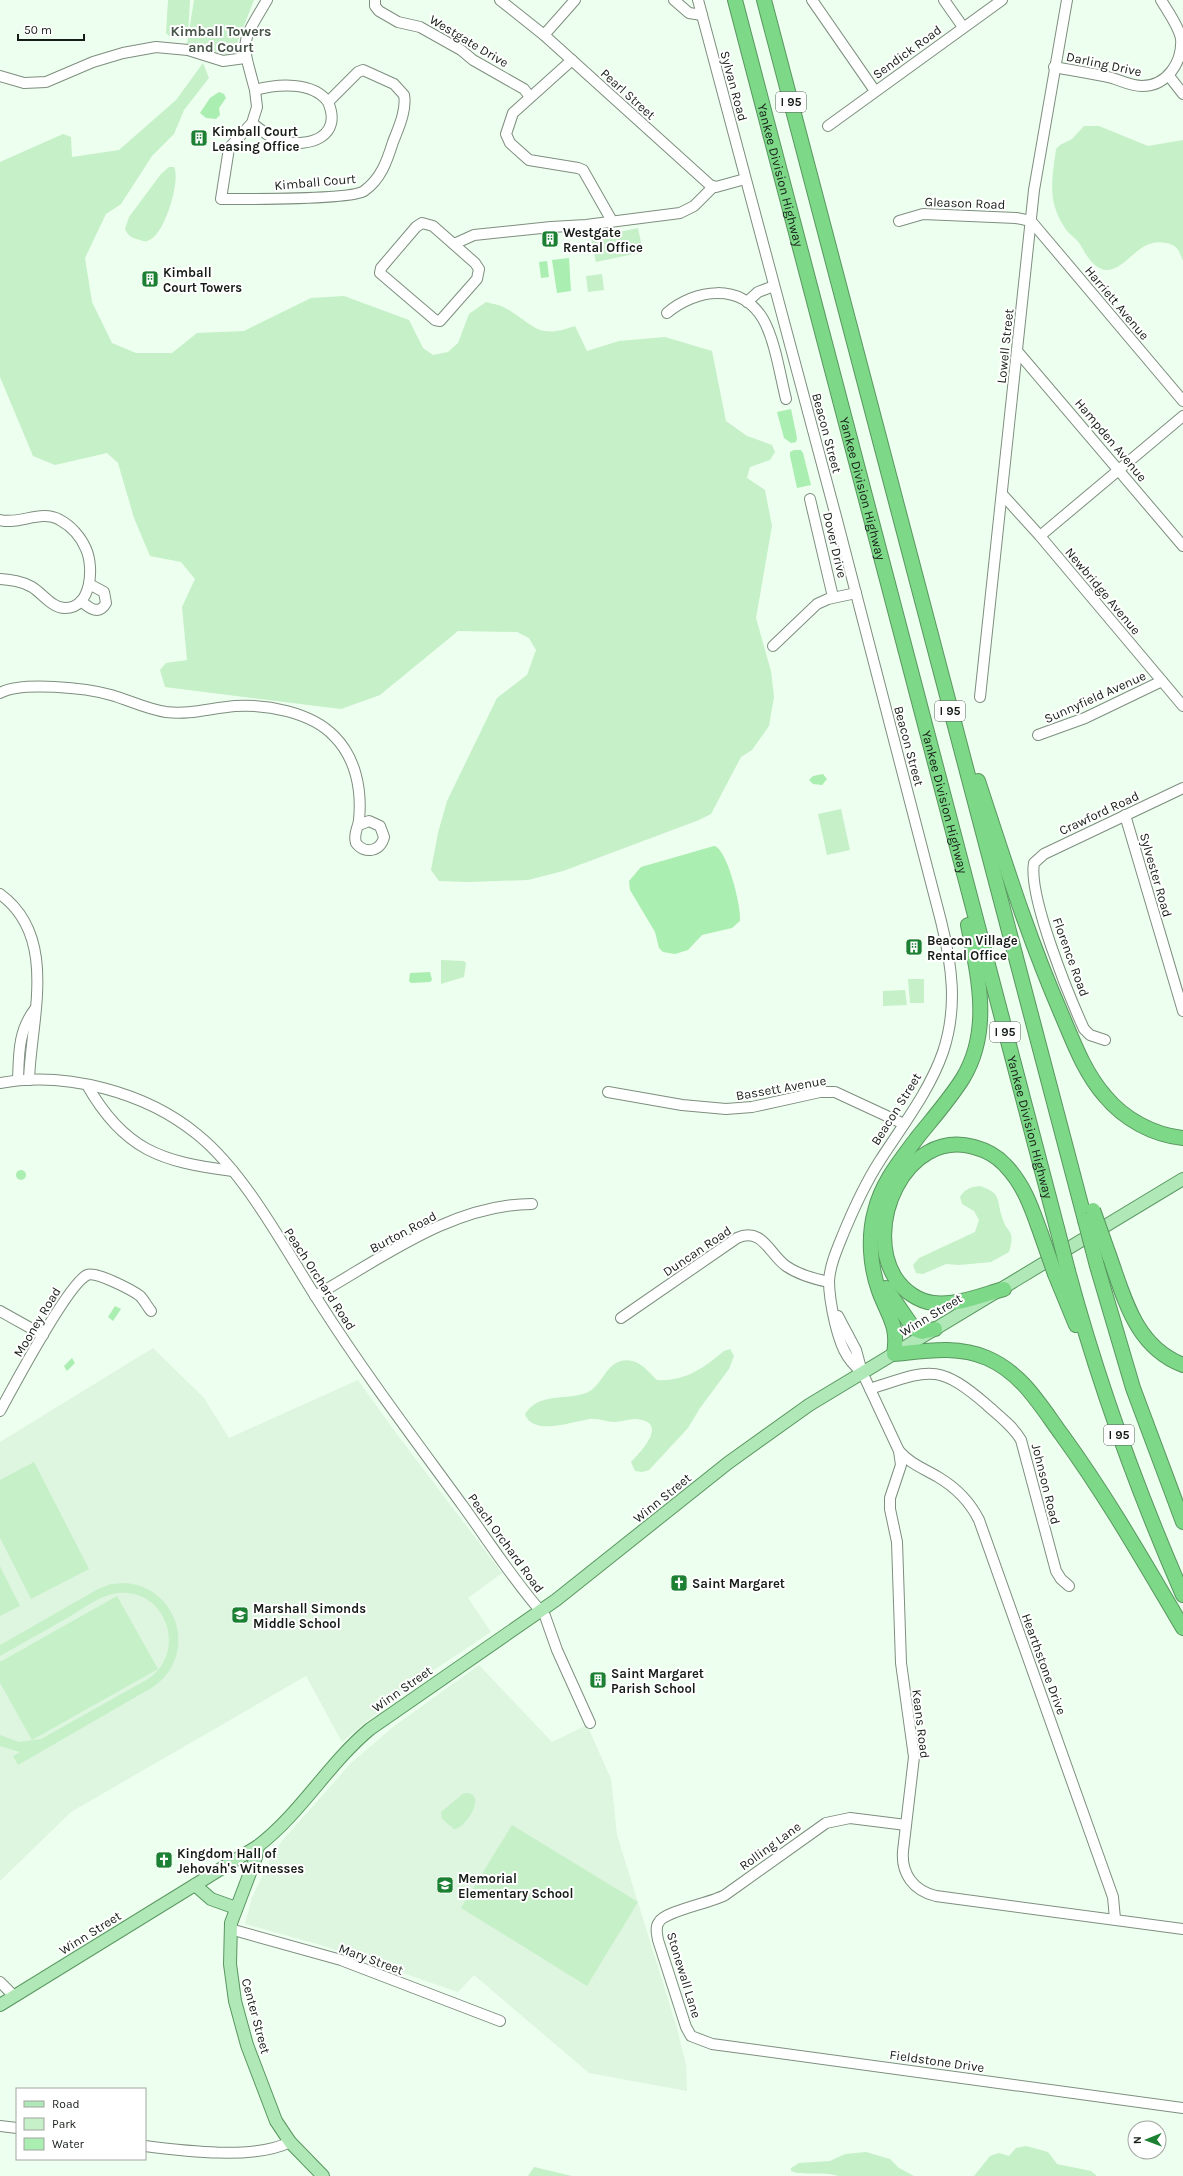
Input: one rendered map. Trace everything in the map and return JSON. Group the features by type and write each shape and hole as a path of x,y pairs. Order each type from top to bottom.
{"highway":[{"name":"Yankee Division Highway","path":"735,0 1057,1228 1061,1272"},
{"name":"I 95","path":"764,0 1054,1104 1089,1215 1097,1266 1133,1388 1183,1522"},
{"path":"936,658 1030,941 1086,1068 1105,1097 1128,1117 1156,1132 1183,1138"},
{"path":"954,836 979,982 980,1006 978,1038 973,1057 964,1077 898,1163 882,1190 873,1218 872,1259 879,1292 895,1326 896,1339 894,1354 941,1349 963,1351 992,1361 1018,1378 1105,1497 1183,1628"},
{"path":"1004,1288 963,1300 936,1303 916,1298 900,1284 888,1262 884,1235 888,1206 902,1178 920,1158 940,1148 959,1145 983,1150 1005,1164 1018,1181 1028,1199 1041,1234 1061,1272"},
{"path":"1089,1215 1110,1258 1131,1314 1139,1329 1158,1351 1183,1364"},
{"path":"872,1259 884,1285 911,1326 922,1332 935,1329"},
{"name":"I 95","path":"1061,1272 1071,1316 1098,1374 1142,1499 1183,1595"}],"main road":[{"name":"Winn Street","path":"0,2005 258,1846 276,1830 343,1754 370,1729 582,1580 738,1456 809,1405 1183,1179"},
{"name":"Center Street","path":"258,1846 253,1865 236,1908 230,1929 231,1978 240,2022 271,2110 290,2142 323,2176"},
{"path":"195,1885 211,1899 236,1908"}],"street":[{"name":"Kimball Court","path":"267,0 247,34 244,45 255,90 257,106 252,124 229,148 221,199 293,198 361,192 378,177 386,161 402,114 404,95 394,84 364,70 358,72 328,102"},
{"name":"Westgate Drive","path":"375,0 375,6 378,11 398,22 420,27 463,51 471,59 524,89 530,97"},
{"name":"Pearl Street","path":"500,0 544,35 713,187"},
{"path":"544,35 575,0"},
{"path":"674,0 688,12 702,15"},
{"name":"Sylvan Road","path":"698,0 745,179"},
{"path":"812,0 875,91"},
{"path":"944,0 963,27"},
{"name":"Sendick Road","path":"828,126 1002,0"},
{"name":"Lowell Street","path":"980,697 1035,183 1054,67 1067,0"},
{"path":"1161,0 1179,32 1182,44 1179,61 1169,76 1183,94"},
{"path":"0,76 24,83 46,82 93,62 156,46 188,50 223,61 246,58"},
{"path":"572,60 530,97 510,118 506,132 509,142 530,160 582,169 612,221"},
{"name":"Darling Drive","path":"1054,67 1142,86 1159,82 1169,76"},
{"path":"252,124 264,133 281,141 316,140 325,135 330,127 331,116 328,102 315,92 292,86 277,86 255,90"},
{"path":"454,244 474,235 552,227 586,226 612,221 683,212 699,201 713,187 745,179"},
{"name":"Beacon Street","path":"745,179 856,593 941,921 952,971 952,1008 943,1052 923,1095 879,1162 858,1199 839,1244 831,1270 829,1282 837,1329 850,1363 862,1372"},
{"name":"Gleason Road","path":"899,221 923,214 1016,218 1031,222"},
{"name":"Harriett Avenue","path":"1031,222 1183,401"},
{"path":"422,223 431,224 454,244 477,264 479,273 477,280 442,321 437,321 382,276 380,270 416,227 422,223"},
{"path":"747,302 758,292 774,286"},
{"path":"667,313 688,299 714,293 731,294 747,302 758,312 766,326 786,399"},
{"name":"Hampden Avenue","path":"1017,351 1120,469 1183,546"},
{"path":"1040,536 1183,416"},
{"name":"Newbridge Avenue","path":"1002,494 1040,536 1183,706"},
{"name":"Dover Drive","path":"810,499 833,597"},
{"path":"0,520 14,522 47,516 56,518 66,524 80,538 87,549 90,563 89,584 81,601 73,607 60,608 27,584 0,579"},
{"path":"81,601 96,611 102,609 106,603 104,592 89,584"},
{"name":"Dover Drive","path":"773,646 811,608 822,601 833,597 856,593"},
{"name":"Sunnyfield Avenue","path":"1038,735 1084,718 1162,681"},
{"path":"0,693 9,689 26,687 80,690 112,695 152,709 166,712 187,713 236,706 250,706 285,712 309,719 333,734 343,746 351,761 360,796 359,825"},
{"name":"Crawford Road","path":"1033,868 1034,863 1044,854 1183,788"},
{"name":"Sylvester Road","path":"1125,816 1183,1011"},
{"name":"Florence Road","path":"1033,868 1034,886 1040,907 1062,975 1082,1024 1090,1035 1105,1040"},
{"path":"0,894 20,914 34,943 38,969 29,1080"},
{"path":"18,1080 21,1037 26,1022 35,1009"},
{"name":"Peach Orchard Road","path":"0,1083 18,1080 60,1081 87,1085 132,1098 183,1124 211,1146 233,1171 256,1204 315,1296 393,1412 546,1616 557,1650 590,1723"},
{"path":"87,1085 108,1118 125,1135 144,1149 155,1154 192,1165 233,1171"},
{"name":"Bassett Avenue","path":"608,1092 682,1105 735,1109 832,1092 904,1124"},
{"name":"Burton Road","path":"315,1296 432,1229 491,1208 532,1204"},
{"name":"Duncan Road","path":"620,1318 744,1235 754,1236 765,1241 780,1262 790,1268 807,1276 829,1282"},
{"name":"Mooney Road","path":"0,1411 43,1335 72,1288 88,1275 95,1274 140,1296 151,1311"},
{"path":"0,1311 43,1335"},
{"name":"Keans Road","path":"862,1372 899,1452 901,1465 890,1505 897,1542 900,1657 914,1757 902,1858 904,1870 910,1881 925,1892 936,1896 1183,1929"},
{"name":"Johnson Road","path":"870,1389 919,1374 944,1375 965,1387 1010,1425 1021,1440 1056,1571 1061,1579 1069,1586"},
{"name":"Hearthstone Drive","path":"899,1452 907,1459 953,1487 968,1503 979,1520 1113,1897 1115,1919"},
{"name":"Rolling Lane","path":"658,1923 668,1914 706,1903 725,1895 826,1823 850,1818 906,1825"},
{"name":"Stonewall Lane","path":"658,1923 658,1940 690,2034"},
{"name":"Mary Street","path":"230,1929 341,1960 500,2021"},
{"path":"0,1982 14,1996"},
{"name":"Fieldstone Drive","path":"690,2034 712,2044 1183,2108"},
{"path":"0,2126 16,2128"},
{"path":"146,2146 199,2151 232,2152 274,2147 290,2142"}],"shaded area":[{"name":"Marshall Simonds Middle School","path":"153,1348 204,1398 229,1438 358,1380 396,1433 502,1573 468,1598 491,1632 431,1672 342,1742 306,1676 71,1812 0,1881 0,1442"},
{"name":"Memorial Elementary School","path":"479,1665 552,1742 587,1725 611,1779 617,1835 677,2028 686,2065 687,2091 589,2073 474,1975 458,1992 321,1945 245,1924 252,1898 271,1857 282,1841 351,1763 393,1727"}],"green space":[{"path":"168,0 190,0 188,35 185,37 169,36 166,33"},
{"path":"194,0 254,0 232,56 187,44"},
{"path":"203,63 209,78 184,110 174,134 152,156 121,204 106,214 85,258 92,302 112,343 136,353 172,353 197,333 244,331 311,298 344,296 409,320 423,348 433,355 448,352 458,343 469,314 486,302 505,308 532,326 545,331 562,330 575,326 587,351 619,341 665,337 712,351 726,421 747,436 772,445 775,452 770,460 750,467 747,478 765,490 772,526 756,618 771,671 774,697 769,726 752,750 741,757 711,814 699,820 563,871 528,880 468,882 439,881 431,870 438,833 447,801 497,698 527,675 536,650 529,638 517,632 458,631 380,695 341,709 165,687 160,670 166,663 187,660 182,607 195,579 181,562 150,556 134,518 118,463 107,453 55,465 33,456 0,377 0,162 63,134 71,137 72,157 119,150 176,100"},
{"path":"1084,126 1099,126 1148,146 1183,140 1183,261 1176,247 1166,243 1156,242 1141,249 1121,265 1107,270 1099,268 1085,254 1078,241 1067,230 1059,218 1053,199 1052,180 1056,149 1060,145 1072,139"},
{"path":"169,167 174,167 176,174 175,183 170,205 161,227 151,239 147,241 133,238 125,229 129,217 161,174"},
{"path":"638,228 643,252 596,262 591,238"},
{"path":"602,274 604,290 588,292 586,276"},
{"path":"841,809 850,850 827,855 818,814"},
{"path":"441,960 464,961 466,963 464,977 441,984"},
{"path":"908,979 924,979 924,1003 910,1003"},
{"path":"905,990 907,1005 883,1006 883,991"},
{"path":"980,1186 992,1192 997,1197 1004,1223 1010,1232 1012,1239 1009,1252 991,1262 959,1265 946,1264 923,1274 916,1273 913,1265 919,1258 975,1232 979,1220 974,1211 962,1204 960,1197 968,1189"},
{"path":"730,1349 734,1356 729,1369 700,1408 688,1428 649,1470 642,1472 635,1471 631,1462 641,1451 650,1437 652,1431 651,1425 645,1421 635,1419 614,1422 593,1419 554,1426 545,1426 536,1425 529,1421 525,1414 531,1407 545,1400 586,1393 596,1386 611,1367 621,1361 627,1360 637,1363 657,1380 667,1380 676,1379 693,1373 724,1351"},
{"path":"34,1462 89,1569 31,1599 0,1538 0,1480"},
{"path":"0,1566 20,1606 0,1616"},
{"path":"126,1583 145,1588 159,1597 170,1610 177,1626 178,1642 175,1659 167,1674 153,1687 18,1765 13,1756 20,1752 0,1746 0,1735 19,1742 41,1739 148,1679 160,1668 167,1654 169,1639 166,1624 160,1611 149,1601 135,1594 118,1593 105,1596 93,1602 0,1656 0,1645 98,1589 111,1584"},
{"path":"117,1596 158,1669 32,1740 0,1683 0,1662"},
{"path":"464,1793 471,1794 475,1798 475,1804 469,1817 464,1823 454,1829 442,1819 441,1812"},
{"path":"512,1825 638,1902 587,1986 461,1908"},
{"path":"1026,2146 1048,2152 1057,2164 1091,2171 1097,2176 974,2176 990,2156 999,2153 1009,2156 1016,2148"},
{"path":"866,2152 890,2159 899,2168 914,2176 838,2176 791,2171 791,2168 799,2163 830,2161 845,2154"},
{"path":"534,2167 572,2176 528,2176"}],"water":[{"path":"219,92 224,94 226,98 219,108 220,115 216,119 206,118 200,113 210,98"},
{"path":"569,258 571,291 557,293 552,260"},
{"path":"547,261 549,277 541,278 539,262"},
{"path":"791,409 797,438 796,442 791,443 784,438 777,412"},
{"path":"794,450 801,450 803,453 811,485 797,488 790,456 790,452"},
{"path":"823,774 827,779 822,785 813,784 809,780 813,776"},
{"path":"714,846 719,849 724,857 733,879 739,904 740,921 732,928 702,935 688,950 675,954 663,952 659,948 655,932 630,890 629,881 641,867"},
{"path":"430,972 432,980 430,982 411,983 409,981 410,973"},
{"path":"19,1170 23,1170 26,1175 23,1180 19,1180 16,1177 16,1173"},
{"path":"115,1306 121,1309 113,1321 108,1317"},
{"path":"72,1358 75,1363 67,1371 64,1366"}],"place":[{"name":"Kimball Court Leasing Office","path":"199,138"},
{"name":"Westgate Rental Office","path":"550,239"},
{"name":"Kimball Court Towers","path":"150,279"},
{"name":"Beacon Village Rental Office","path":"914,947"},
{"name":"Saint Margaret","path":"679,1583"},
{"name":"Marshall Simonds Middle School","path":"240,1615"},
{"name":"Saint Margaret Parish School","path":"598,1680"},
{"name":"Kingdom Hall of Jehovah's Witnesses","path":"164,1860"},
{"name":"Memorial Elementary School","path":"445,1885"}],"district":[{"name":"Kimball Towers and Court","path":"221,40"}]}
